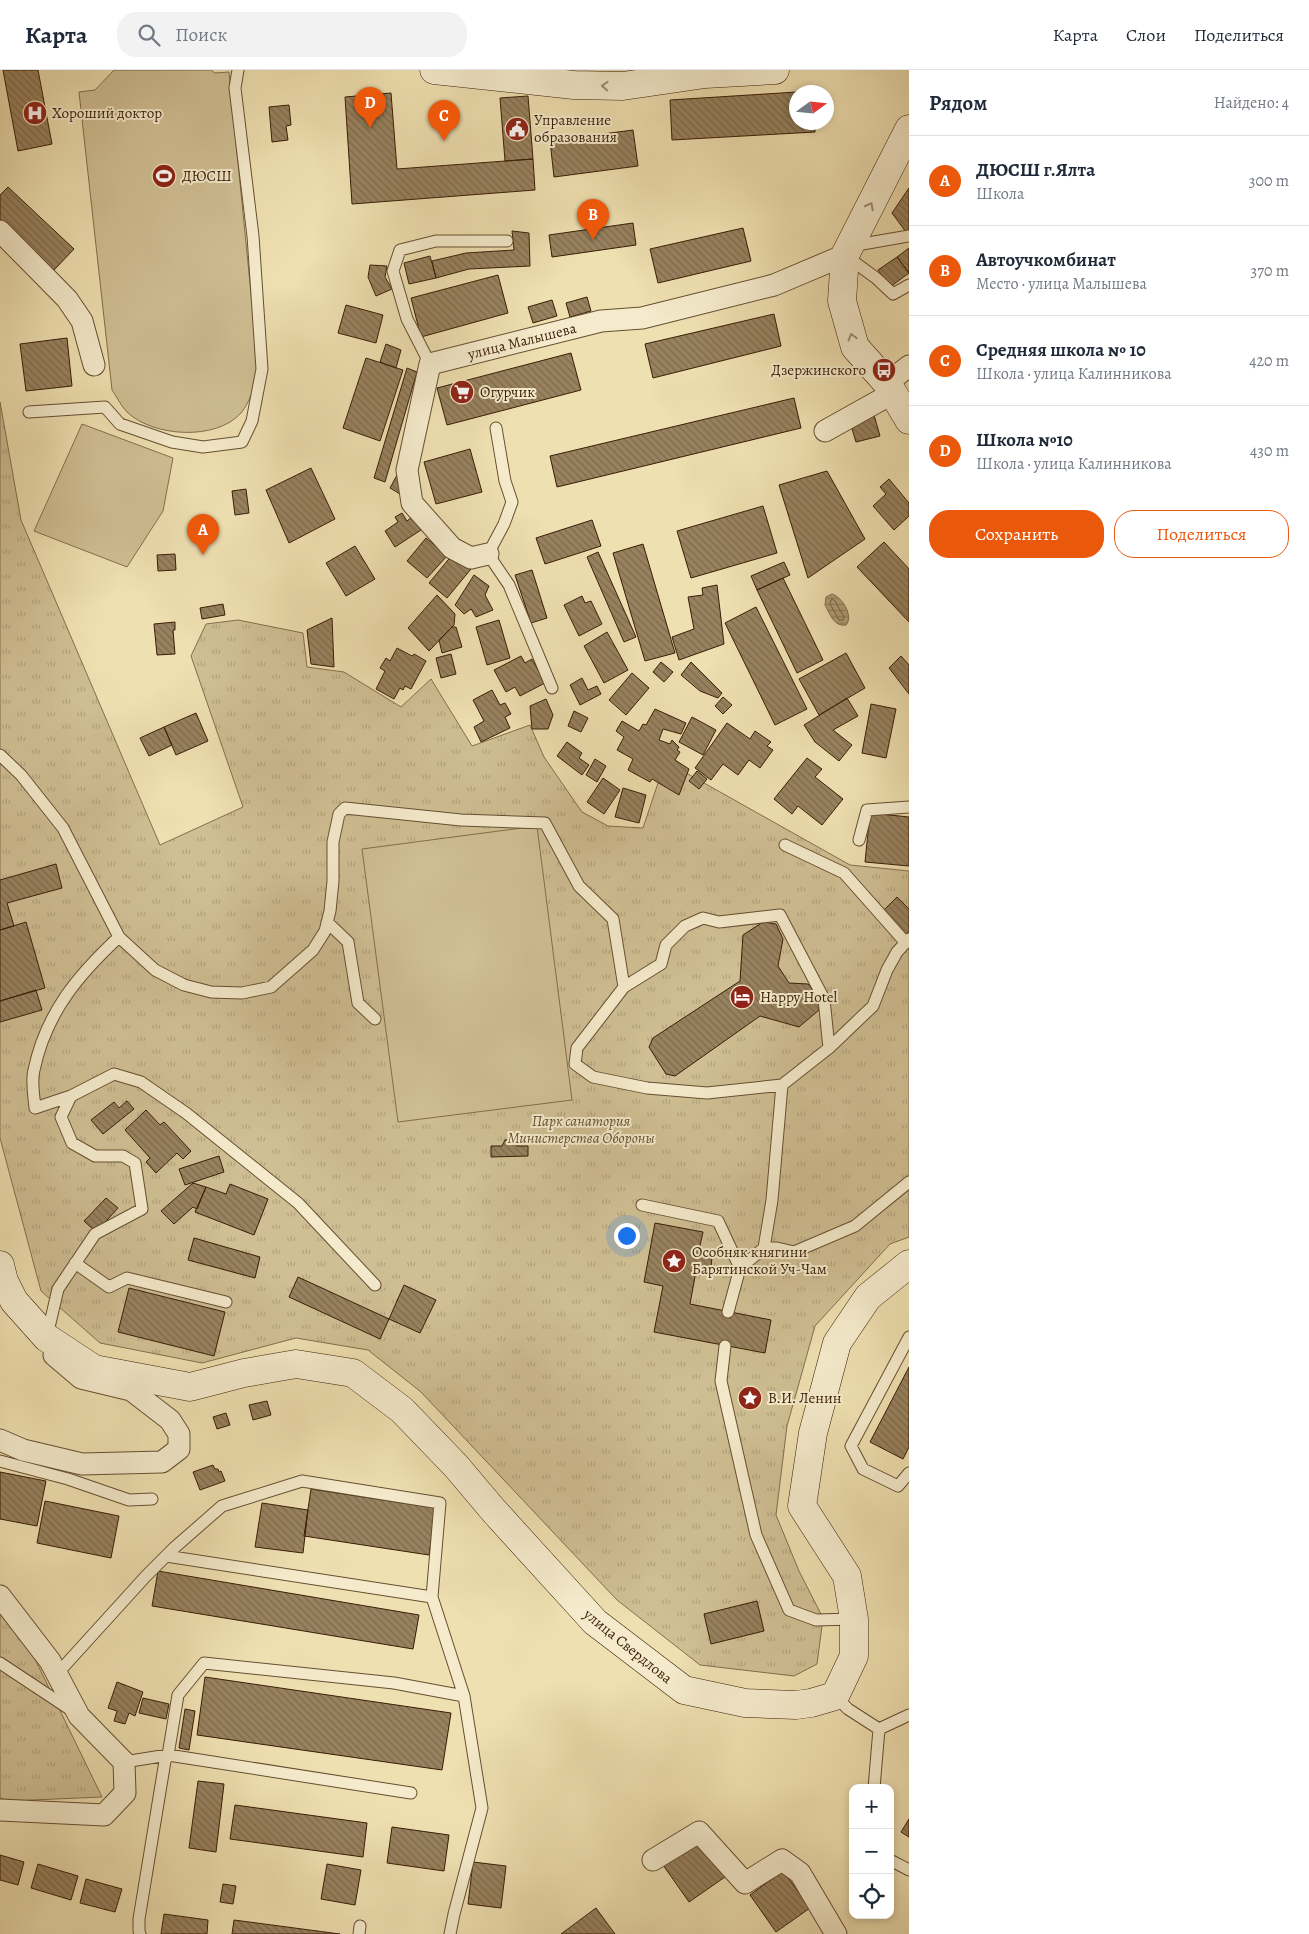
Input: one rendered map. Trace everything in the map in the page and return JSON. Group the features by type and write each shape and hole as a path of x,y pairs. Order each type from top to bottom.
{"main road":[{"path":"434,70 574,85 623,86 705,74 776,70"},
{"path":"909,130 847,251 842,302 855,347 890,388 909,420"},
{"path":"835,1696 854,1656 854,1619 847,1576 802,1506 813,1433 836,1343 868,1298 909,1264"},
{"name":"улица Свердлова","path":"0,1265 4,1281 14,1301 47,1338 94,1369 190,1387 244,1373 296,1364 354,1373 402,1410 456,1466 494,1511 595,1622 684,1690 745,1703 796,1705 835,1696"}],"street":[{"path":"0,231 67,299 82,321 94,365"},
{"name":"улица Малышева","path":"430,364 601,321 642,318 774,285 847,251"},
{"path":"430,364 406,470 412,504 452,548 472,558 488,554"},
{"path":"824,431 890,388 909,366"},
{"path":"0,1440 23,1450 82,1464 162,1462 179,1449 179,1434 170,1420 131,1390 81,1378 44,1347 47,1338"},
{"path":"0,1596 50,1661 79,1716 124,1762 125,1793 104,1815 0,1810"},
{"path":"653,1860 699,1832 745,1883 782,1860 800,1873 836,1934"}],"lane":[{"path":"29,412 105,407 120,424 172,442 204,447 242,442 252,421 262,369 253,236 235,88 238,70"},
{"path":"847,251 909,236"},
{"path":"430,364 407,319 393,271 400,250 436,241 507,241"},
{"path":"847,251 893,294 909,285"},
{"path":"496,428 504,481 512,502 504,524 488,554 509,585 552,688"},
{"path":"0,755 21,775 63,828 119,936 155,970 184,984 211,992 242,993 271,987 313,950 325,931 330,911 333,881 333,842 339,814 345,808 461,820 545,823 579,886 613,919 624,987"},
{"path":"859,840 868,810 909,807"},
{"path":"785,845 844,873 907,941 897,952 887,970 873,1006 829,1048 782,1085 707,1093 648,1088 592,1077 575,1064 576,1048 624,987 661,964 666,945 685,926 702,918 719,922 780,915 824,999 829,1048"},
{"path":"327,922 348,942 358,1003 375,1019"},
{"path":"119,936 90,964 68,991 47,1027 33,1072 35,1108 71,1096 114,1074 141,1082 186,1114 298,1203 375,1285"},
{"path":"764,1248 772,1200 782,1085"},
{"path":"47,1338 58,1289 96,1234 142,1209 135,1163 123,1156 95,1156 72,1143 61,1117 71,1096"},
{"path":"728,1312 740,1268 764,1248 777,1248 794,1252 855,1226 909,1182"},
{"path":"642,1205 718,1221 740,1268"},
{"path":"75,1263 109,1287 127,1278 226,1302"},
{"path":"909,1337 851,1446 863,1468 898,1486 909,1473"},
{"path":"725,1346 721,1381 756,1535 789,1610 816,1620 854,1619"},
{"path":"0,1461 68,1479 129,1500 152,1500"},
{"path":"57,1674 166,1556 222,1506 302,1481 440,1503 432,1597 464,1696 482,1808 450,1934"},
{"path":"166,1556 432,1597"},
{"path":"140,1934 139,1918 178,1695 204,1663 394,1683 464,1696"},
{"path":"0,1664 79,1716"},
{"path":"835,1696 848,1709 879,1728"},
{"path":"879,1728 909,1715"},
{"path":"874,1784 879,1728"},
{"path":"124,1762 168,1755 411,1793"},
{"path":"894,1862 909,1870"}],"green space":[{"name":"ДЮСШ","path":"114,70 211,70 215,73 229,72 259,374 241,413 230,422 201,432 168,431 152,427 127,412 112,390 79,92 95,90"},
{"name":"Парк санатория Министерства Обороны","path":"0,402 21,520 160,845 243,807 191,656 206,624 238,620 303,633 307,667 344,672 401,707 431,679 472,746 530,725 544,757 582,812 608,826 643,828 660,777 688,774 850,865 909,871 909,1237 890,1244 815,1326 787,1426 776,1515 799,1571 823,1618 817,1664 794,1676 700,1665 617,1600 421,1392 368,1350 296,1338 202,1363 100,1343 41,1291 0,1138"},
{"path":"82,424 173,458 163,511 127,567 34,531"},
{"path":"537,826 572,1100 398,1122 362,849"},
{"path":"0,1612 34,1657 102,1797 8,1801 0,1798"}],"water":[{"path":"832,594 840,599 846,607 849,617 846,625 835,622 825,605 826,597"}],"building":[{"path":"3,70 38,70 52,144 18,151"},
{"path":"789,92 789,130 815,130 815,132 672,140 670,100"},
{"path":"391,93 397,169 533,159 535,190 352,204 345,97"},
{"name":"Управление образования","path":"528,96 533,159 505,161 500,98"},
{"path":"289,105 291,125 286,126 288,140 272,142 269,107"},
{"path":"633,130 638,166 554,177 550,141"},
{"path":"8,187 74,249 54,270 0,219 0,195"},
{"path":"909,188 909,230 906,232 892,213"},
{"path":"633,223 636,245 552,257 549,235"},
{"path":"743,228 751,261 658,283 650,249"},
{"path":"512,231 529,233 530,266 469,269 436,278 432,261 466,253 514,250"},
{"path":"909,248 909,273 897,257"},
{"path":"430,256 436,278 409,284 404,263"},
{"path":"897,257 909,273 890,287 878,270"},
{"path":"370,265 387,266 385,277 392,289 376,296 368,277"},
{"path":"498,275 508,313 421,337 411,298"},
{"path":"587,297 591,311 570,317 566,303"},
{"path":"552,300 557,316 533,323 528,307"},
{"path":"346,305 383,315 376,343 338,333"},
{"path":"774,314 781,346 653,378 645,344"},
{"path":"67,338 72,386 26,391 20,344"},
{"path":"386,344 401,350 396,368 380,362"},
{"path":"571,353 581,390 447,425 437,388"},
{"path":"366,358 403,370 380,441 343,428"},
{"path":"407,368 417,372 385,482 374,478"},
{"path":"794,398 801,428 557,487 550,456"},
{"path":"874,415 880,436 856,442 850,422"},
{"path":"470,449 482,492 436,504 424,462"},
{"path":"311,468 335,519 289,543 266,490"},
{"path":"827,471 865,539 808,578 779,485"},
{"path":"397,475 407,481 400,494 390,488"},
{"path":"889,479 909,503 909,516 894,530 873,506 886,494 880,487"},
{"path":"246,489 249,513 235,515 232,491"},
{"path":"763,506 777,553 691,578 677,531"},
{"path":"402,513 407,521 412,517 421,530 395,547 385,531 398,522 395,517"},
{"path":"592,520 601,546 545,564 536,538"},
{"path":"426,538 447,556 427,578 407,561"},
{"path":"884,542 909,569 909,622 857,567"},
{"path":"643,544 675,653 645,661 613,553"},
{"path":"355,546 375,579 346,596 326,563"},
{"path":"598,552 636,637 624,642 587,557"},
{"path":"175,554 176,570 158,571 157,555"},
{"path":"453,554 471,569 447,598 429,583"},
{"path":"784,562 790,575 757,590 751,576"},
{"path":"532,570 547,618 531,623 515,575"},
{"path":"474,575 489,586 485,595 493,610 476,617 471,609 464,614 455,605"},
{"path":"783,578 823,660 797,673 757,590"},
{"path":"717,585 724,644 679,660 672,637 694,629 688,597 703,595 702,588"},
{"path":"437,595 455,614 454,625 429,651 408,628"},
{"path":"582,596 585,603 591,601 602,624 579,636 564,605"},
{"path":"223,604 225,615 202,619 200,608"},
{"path":"756,607 807,709 775,725 725,623"},
{"path":"332,618 334,667 311,664 307,630"},
{"path":"499,620 510,658 487,665 476,627"},
{"path":"175,622 175,630 173,630 175,654 157,655 154,624"},
{"path":"452,627 456,627 462,647 442,653 439,640"},
{"path":"607,632 628,670 604,683 584,646"},
{"path":"397,648 426,661 411,689 405,686 403,690 400,688 394,699 376,689 385,671 380,668 386,658 390,661"},
{"path":"846,653 865,688 819,715 799,679"},
{"path":"451,654 456,674 441,678 436,658"},
{"path":"521,656 525,663 532,659 545,683 520,696 515,687 506,692 494,670"},
{"path":"901,656 909,665 909,694 889,668"},
{"path":"661,662 673,672 664,682 653,672"},
{"path":"691,662 722,693 718,698 700,691 681,675"},
{"path":"632,673 649,688 626,715 609,700"},
{"path":"582,678 588,690 597,686 601,694 580,705 570,685"},
{"path":"492,690 500,705 505,703 511,714 505,717 510,728 481,742 474,727 484,721 473,700"},
{"path":"723,697 732,705 723,714 715,706"},
{"path":"847,698 858,716 833,730 852,745 839,761 815,742 804,725"},
{"path":"546,699 553,715 548,729 532,729 530,706"},
{"path":"871,704 896,709 886,758 862,753"},
{"path":"655,709 686,723 681,734 663,729 659,740 670,744 672,740 679,747 677,750 680,752 675,760 689,769 679,795 652,779 650,782 628,770 633,759 617,750 624,737 616,731 622,721 639,731 643,724 646,725"},
{"path":"574,711 588,718 581,732 568,726"},
{"path":"196,713 208,741 176,755 164,727"},
{"path":"692,717 716,730 703,755 679,742"},
{"path":"727,723 750,739 755,731 771,742 767,746 773,750 760,768 749,760 738,775 723,764 711,780 695,768"},
{"path":"164,727 172,745 149,756 140,738"},
{"path":"567,742 582,753 579,758 589,765 582,775 557,756"},
{"path":"807,758 822,769 815,777 843,799 822,825 798,806 792,814 774,799"},
{"path":"595,759 606,766 597,782 586,775"},
{"path":"697,771 707,779 699,789 689,781"},
{"path":"603,778 620,790 604,814 587,802"},
{"path":"623,788 646,795 639,823 615,817"},
{"path":"870,813 909,817 909,866 865,862"},
{"path":"56,864 62,888 7,903 14,926 0,930 0,880"},
{"path":"897,897 909,909 909,932 905,936 882,912"},
{"path":"26,922 45,988 0,1001 0,930"},
{"path":"763,922 776,924 783,939 778,966 789,983 808,984 820,999 819,1010 799,1027 760,1016 675,1076 666,1074 649,1047 653,1038 740,981 743,935"},
{"path":"36,990 42,1010 0,1022 0,1001"},
{"path":"127,1101 134,1109 103,1134 91,1120 114,1102 119,1108"},
{"path":"146,1110 160,1125 164,1122 191,1151 183,1159 177,1153 156,1173 146,1162 150,1158 125,1130"},
{"path":"514,1139 517,1146 528,1146 528,1156 491,1157 491,1146 502,1146 505,1140"},
{"path":"219,1156 224,1172 185,1185 179,1169"},
{"path":"193,1183 206,1187 197,1209 193,1207 174,1224 161,1211"},
{"path":"230,1184 268,1199 254,1235 195,1212 206,1187 226,1194"},
{"path":"106,1198 118,1208 96,1232 84,1221"},
{"path":"655,1223 703,1232 698,1255 712,1258 710,1274 696,1271 690,1304 771,1320 765,1353 654,1332 663,1286 644,1282"},
{"path":"194,1238 260,1257 255,1278 188,1260"},
{"path":"298,1277 389,1319 380,1339 289,1297"},
{"path":"404,1285 436,1300 420,1333 389,1319"},
{"path":"129,1288 225,1312 214,1356 118,1332"},
{"path":"909,1367 909,1447 903,1459 870,1442"},
{"path":"267,1401 271,1415 253,1420 249,1405"},
{"path":"226,1413 230,1425 217,1429 213,1417"},
{"path":"213,1465 219,1472 221,1471 225,1481 200,1490 193,1472"},
{"path":"0,1472 46,1481 37,1526 0,1519"},
{"path":"311,1489 436,1508 429,1555 304,1536"},
{"path":"45,1501 119,1516 111,1558 37,1543"},
{"path":"262,1503 308,1510 303,1553 255,1547"},
{"path":"158,1571 419,1615 413,1649 152,1606"},
{"path":"757,1601 764,1631 711,1644 704,1614"},
{"path":"205,1677 451,1713 442,1770 197,1735"},
{"path":"117,1682 143,1692 135,1716 129,1713 125,1724 114,1721 117,1711 108,1708"},
{"path":"143,1698 169,1704 166,1719 139,1713"},
{"path":"185,1709 195,1711 189,1750 179,1748"},
{"path":"198,1781 224,1784 216,1852 189,1848"},
{"path":"235,1805 367,1823 363,1857 230,1839"},
{"path":"909,1819 909,1837 901,1832"},
{"path":"392,1827 449,1835 444,1871 387,1863"},
{"path":"699,1840 725,1877 689,1902 663,1865"},
{"path":"0,1855 24,1862 18,1885 0,1880"},
{"path":"473,1862 506,1866 501,1908 468,1904"},
{"path":"38,1864 78,1876 71,1900 31,1888"},
{"path":"327,1864 361,1870 355,1905 321,1899"},
{"path":"783,1871 810,1908 776,1932 750,1895"},
{"path":"86,1879 122,1889 115,1912 80,1903"},
{"path":"223,1884 236,1886 233,1904 220,1902"},
{"path":"596,1908 615,1934 561,1934"},
{"path":"164,1914 208,1920 207,1934 161,1934"},
{"path":"234,1920 340,1934 232,1934"}],"place":[{"name":"Хороший доктор","path":"35,113"},
{"name":"Школа №10","path":"370,128"},
{"name":"Управление образования","path":"517,129"},
{"name":"Средняя школа № 10","path":"444,141"},
{"name":"ДЮСШ","path":"164,176"},
{"name":"Автоучкомбинат","path":"593,240"},
{"name":"Дзержинского","path":"884,370"},
{"name":"Огурчик","path":"462,392"},
{"name":"ДЮСШ г.Ялта","path":"203,555"},
{"name":"Happy Hotel","path":"742,997"},
{"name":"Особняк княгини Барятинской Уч-Чам","path":"674,1261"},
{"name":"В.И. Ленин","path":"750,1398"}]}
